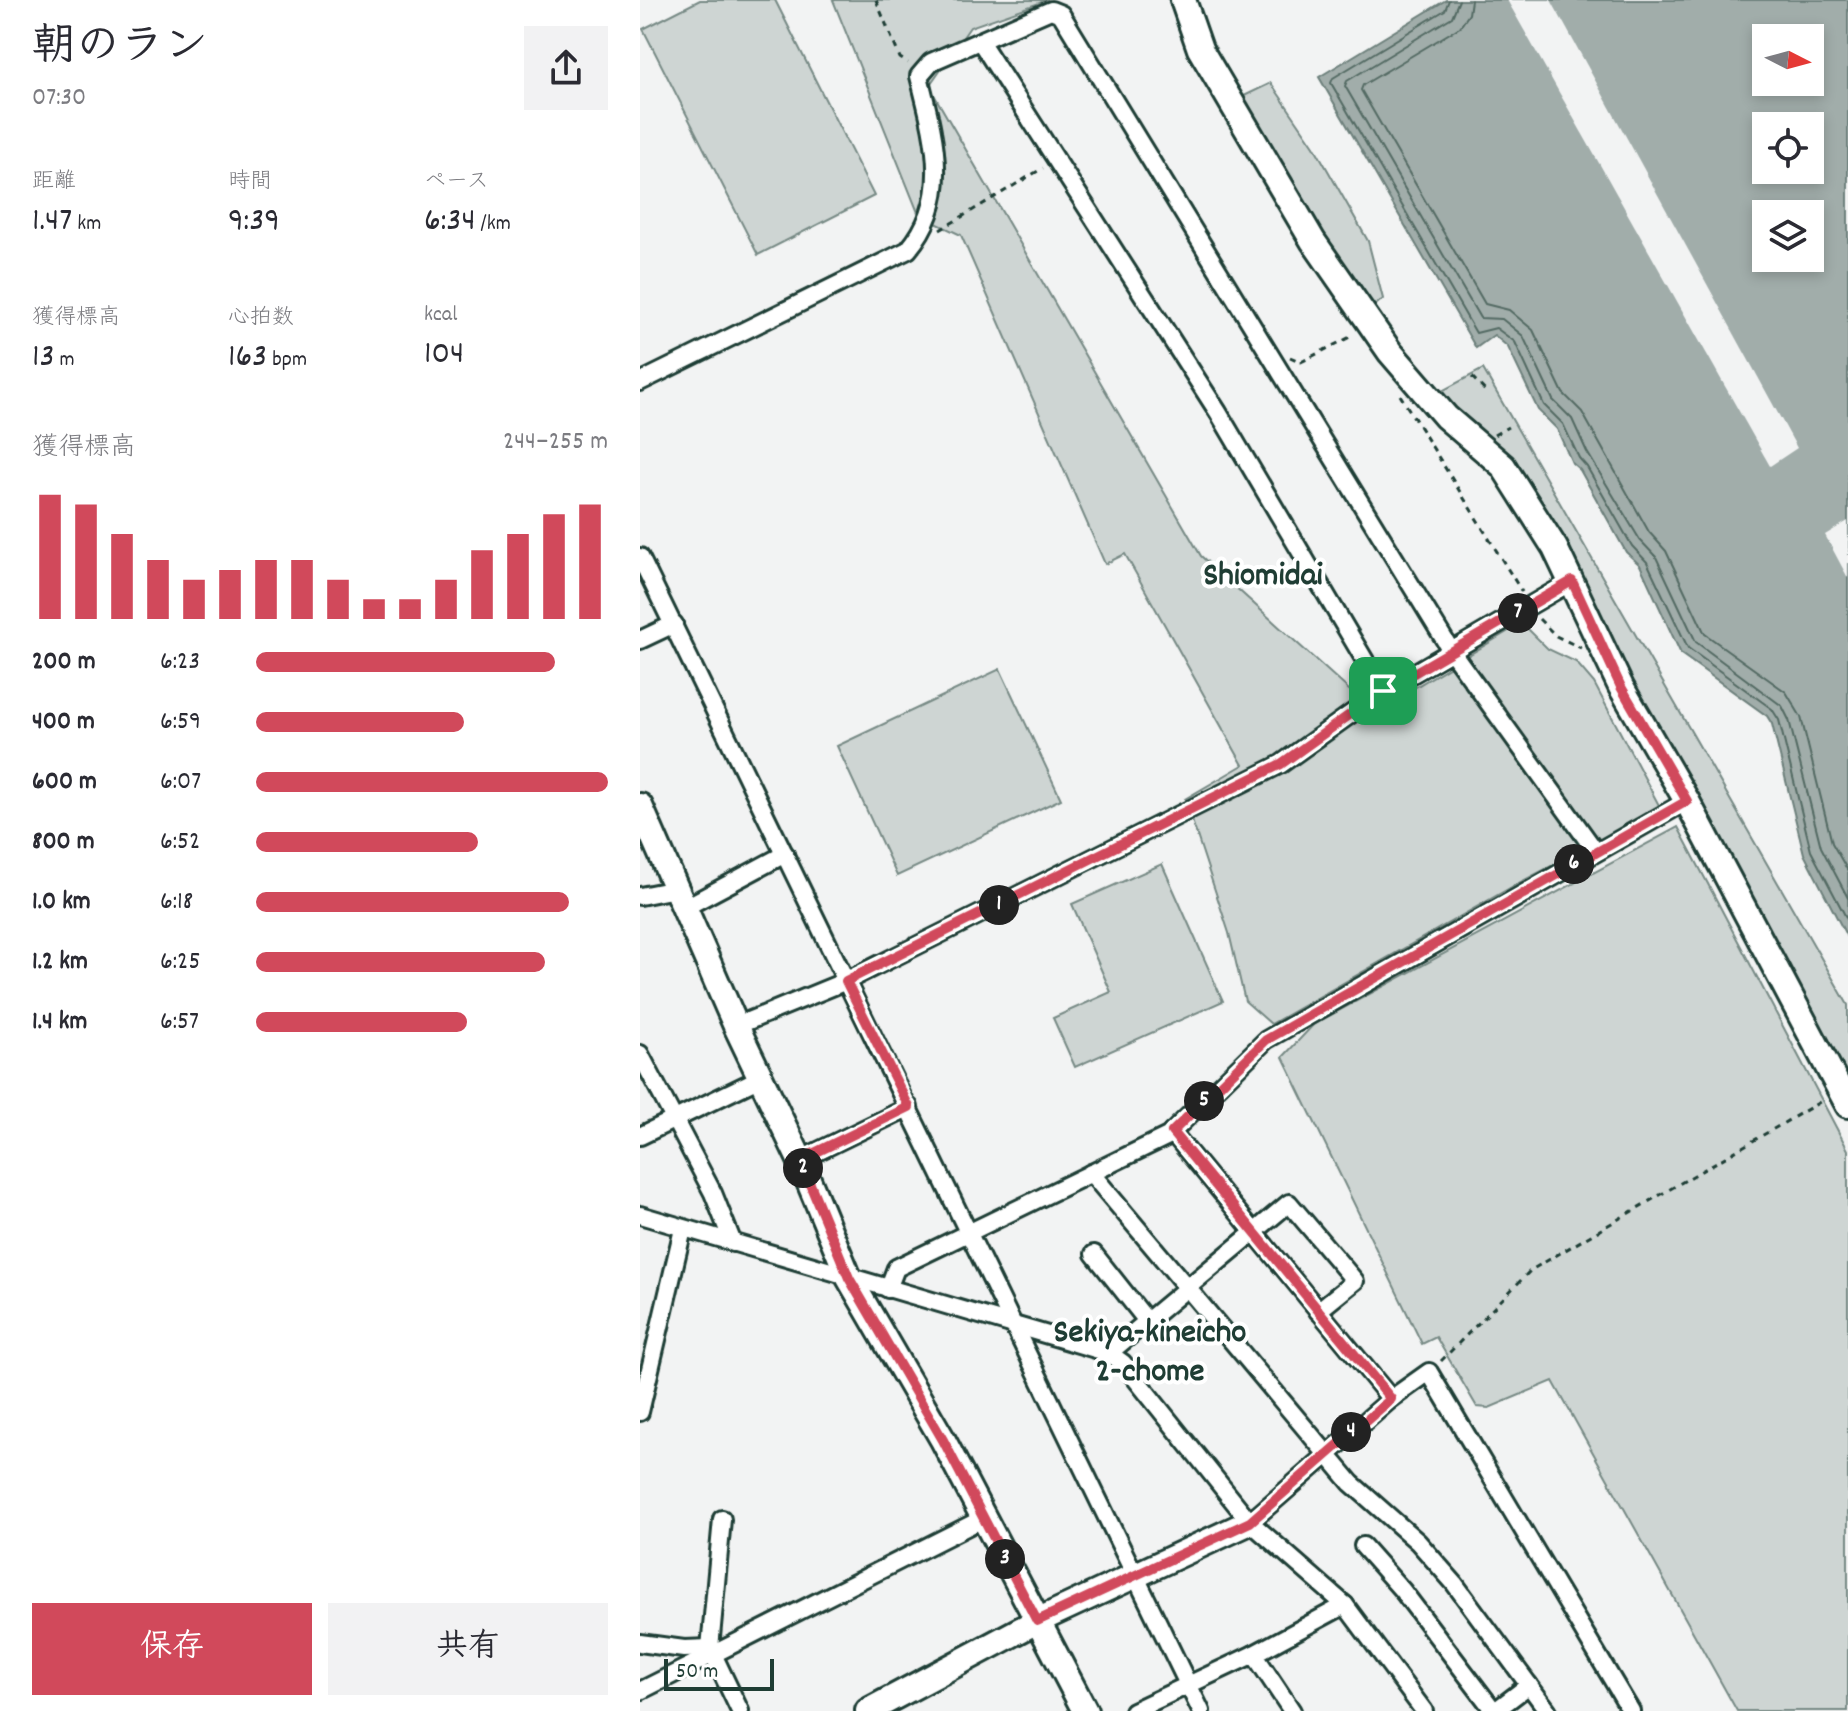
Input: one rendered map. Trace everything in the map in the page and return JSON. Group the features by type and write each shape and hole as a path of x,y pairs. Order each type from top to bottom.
{"street":[{"path":"1183,0 1200,49 1313,241 1390,352 1446,417 1503,466 1572,581 1621,687 1687,801 1844,1097"},
{"path":"640,382 908,250 930,216 937,180 936,144 919,76 931,62 1051,10 1061,14 1452,652 1596,852"},
{"path":"980,41 1218,412 1383,691"},
{"path":"640,557 1017,1327 1133,1578 1201,1711"},
{"path":"736,1026 846,981 1281,764 1383,691 1572,581"},
{"path":"640,640 674,624"},
{"path":"888,1289 888,1280 896,1268 1172,1132 1266,1040 1687,801"},
{"path":"640,806 736,1026 800,1160 849,1278 984,1518 1085,1711"},
{"path":"640,896 680,899 785,854"},
{"path":"640,1054 713,1193 733,1243"},
{"path":"640,1136 760,1078"},
{"path":"800,1160 909,1107"},
{"path":"1172,1132 1391,1399"},
{"path":"1091,1173 1351,1483 1436,1563 1548,1711"},
{"path":"1109,1353 1289,1203 1355,1281 1318,1311"},
{"path":"640,1215 1109,1353 1123,1363 1250,1522 1345,1605 1424,1711"},
{"path":"640,1412 683,1229"},
{"path":"1094,1254 1147,1321"},
{"path":"868,1711 1037,1621 1250,1522 1326,1453 1429,1372 1631,1711"},
{"path":"640,1691 711,1651 984,1518"},
{"path":"722,1519 711,1651 740,1711"},
{"path":"1363,1546 1402,1590 1494,1711 1529,1685"},
{"path":"1133,1711 1254,1654 1345,1605"},
{"path":"640,1643 711,1651"},
{"path":"1254,1654 1292,1711"}],"path":[{"path":"876,0 900,58 922,72"},
{"path":"931,236 1057,160"},
{"path":"1288,356 1301,362 1357,334 1350,323"},
{"path":"1472,377 1488,394"},
{"path":"1393,384 1525,597"},
{"path":"1491,437 1508,427"},
{"path":"1533,610 1541,624 1556,636 1588,653"},
{"path":"1429,1372 1531,1270 1844,1097"}],"shaded area":[{"path":"700,0 775,0 874,196 758,255 643,29"},
{"path":"833,0 1048,0 970,27 929,86 1201,556 1349,690 1379,709 1522,623 1548,649 1576,662 1594,683 1661,809 1519,883 1271,1024 1245,1001 1229,933 1185,799 1243,765 1125,554 1105,564 961,235 919,215"},
{"path":"1271,83 1314,146 1368,241 1383,299 1367,312 1242,97"},
{"path":"1483,369 1848,1005 1848,1083 1506,454 1449,409 1438,393"},
{"path":"1000,669 1061,799 897,876 837,746"},
{"path":"1678,827 1848,1150 1848,1711 1737,1711 1553,1381 1489,1408 1477,1407 1436,1337 1422,1344 1283,1057 1314,1024"},
{"path":"1162,864 1223,1001 1075,1067 1053,1018 1111,992 1072,904"}],"water":[{"path":"1446,0 1848,0 1848,939 1804,854 1772,724 1767,716 1681,654 1640,565 1626,552 1580,470 1572,463 1557,429 1538,410 1508,347 1494,335 1476,348 1319,77"}],"pier":[{"path":"1507,0 1551,0 1797,448 1770,466"},
{"path":"1848,521 1848,578 1825,535"}],"district":[{"name":"Shiomidai","path":"1263,577"},
{"name":"Sekiya-kineicho 2-chome","path":"1150,1354"}],"route":[{"path":"1572,581 1621,687 1687,801 1266,1040 1172,1132 1391,1399 1250,1522 1037,1621 943,1440 849,1278 800,1160 909,1107 846,981 1281,764 1383,691 1572,581"}]}
